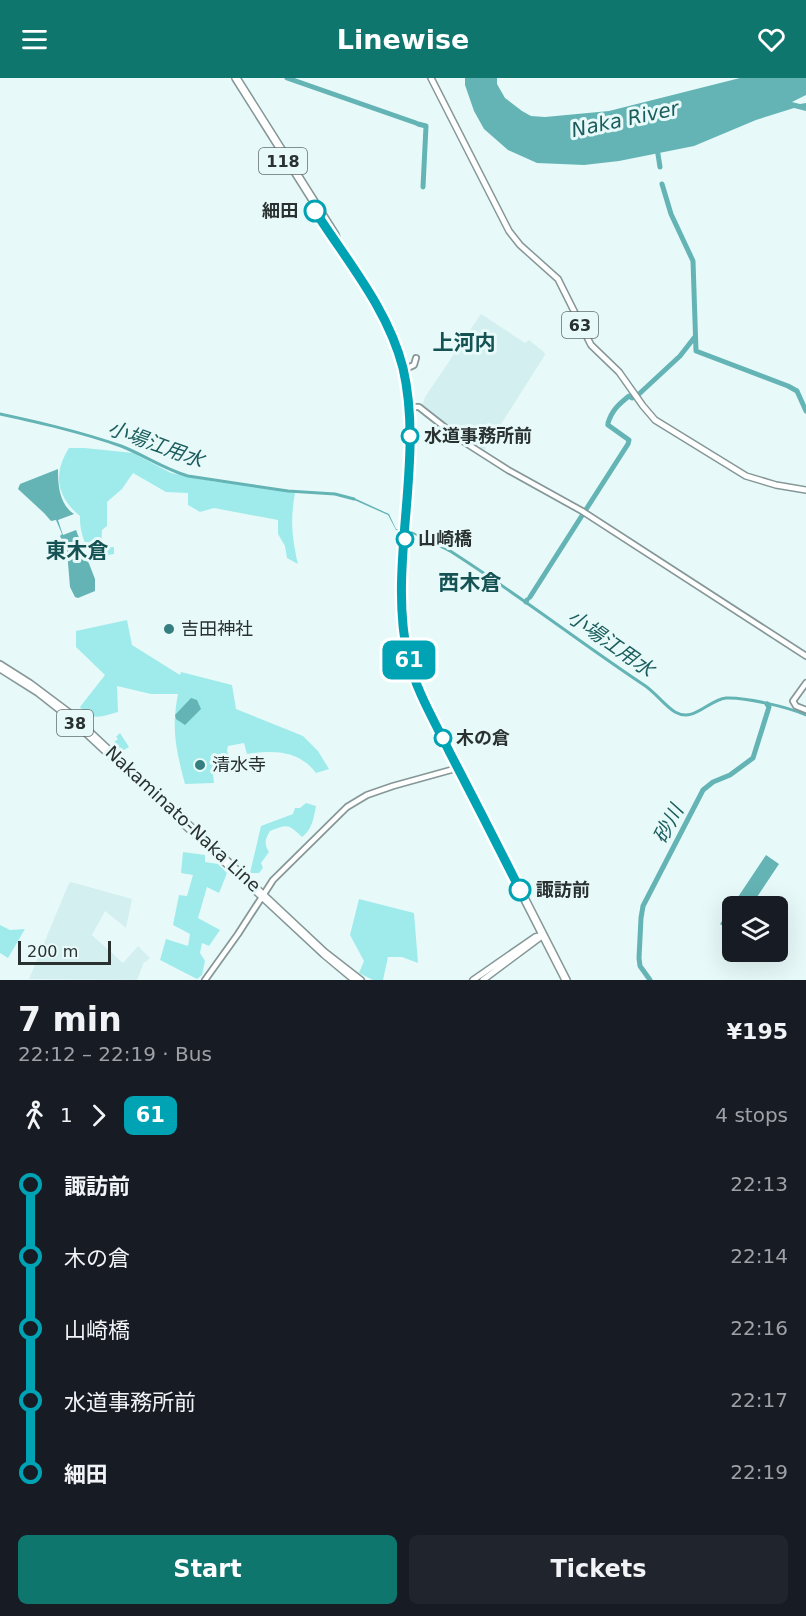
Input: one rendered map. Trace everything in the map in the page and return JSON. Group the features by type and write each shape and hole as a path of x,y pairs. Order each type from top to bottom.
{"highway":[{"name":"118","path":"233,78 335,235 337,242 381,312 393,339 403,370 409,407 410,440 402,600 404,635 409,659 418,686 458,768 566,980"}],"main road":[{"name":"63","path":"432,78 509,231 520,245 558,279 591,345 619,372 648,412 662,425 746,476 776,485 806,490"},
{"name":"Nakaminato-Naka Line","path":"0,667 30,683 70,713 329,960 354,980"},
{"name":"Nakaminato-Naka Line","path":"262,896 361,980"},
{"path":"473,980 535,937 543,935"},
{"path":"483,980 538,941 543,935"}],"street":[{"path":"403,370 413,366 416,358"},
{"path":"409,407 419,407 461,440 508,470 582,511 806,656"},
{"path":"806,682 793,701 796,706 806,710"},
{"path":"205,980 262,896 284,868 340,813 354,802 393,786 458,768"}],"shaded area":[{"path":"481,314 525,343 529,340 545,355 484,451 439,421 422,406 425,397"},
{"path":"69,448 133,453 171,473 217,482 251,484 295,493 292,529 298,564 287,558 285,546 278,534 278,520 214,508 200,512 188,505 188,493 166,492 133,473 122,489 107,502 107,526 102,530 101,547 114,547 114,554 101,556 96,561 84,540 80,516 72,509 62,493 59,475"},
{"path":"127,620 132,645 180,675 181,672 232,685 236,709 303,736 318,751 329,769 316,773 302,760 285,753 247,754 244,743 228,746 230,760 212,766 214,783 185,784 175,739 178,694 151,694 117,686 118,712 98,717 88,715 80,707 105,675 76,647 76,631"},
{"path":"120,733 129,747 119,753 114,748 116,745 114,742"},
{"path":"306,803 316,806 308,831 302,837 288,826 270,831 266,842 269,852 261,863 263,868 259,873 250,873 261,826 293,814 295,808 300,808"},
{"path":"183,852 205,855 205,862 218,864 227,873 219,893 207,887 198,918 220,930 209,946 202,943 200,953 205,961 202,975 197,979 160,960 166,939 188,946 190,934 173,925 179,895 187,896 193,875 181,873"},
{"path":"71,882 132,899 126,928 105,911 92,935 123,963 138,946 150,958 144,962 137,980 29,979"},
{"path":"359,899 414,913 418,963 402,957 388,957 383,980 373,980 359,973 364,961 350,935"},
{"path":"0,925 10,930 25,929 8,958 0,953"}],"water":[{"name":"Naka River","path":"465,78 497,78 497,84 505,98 531,116 545,117 609,111 740,78 806,78 806,95 792,102 806,103 806,111 794,108 756,120 694,146 619,161 584,165 537,163 508,150 484,129 474,111 465,85"},
{"path":"58,469 62,500 74,514 58,520 63,535 76,530 95,579 95,591 78,598 75,597 70,587 67,551 56,520 51,521 18,489 20,484"},
{"path":"352,497 389,514 396,529 409,530 450,550 449,552 409,532 396,530 388,515"},
{"path":"191,698 197,700 201,709 185,725 176,719 175,715"},
{"path":"766,855 779,864 758,896 739,896"}],"waterway":[{"path":"287,78 416,123"},
{"path":"418,124 426,126 423,187"},
{"path":"657,148 660,167"},
{"path":"662,184 671,214 693,261 696,351 788,386 797,391 806,411"},
{"name":"砂川","path":"639,394 680,356 694,338"},
{"name":"砂川","path":"608,423 619,405 629,396 634,397"},
{"name":"小場江用水","path":"0,414 106,441 188,476 288,491 335,494 354,499"},
{"name":"砂川","path":"585,511 628,444 629,440 608,425"},
{"name":"砂川","path":"530,597 583,514"},
{"name":"小場江用水","path":"447,549 644,685 675,712 688,715 719,700 734,698 766,703 806,715"},
{"name":"砂川","path":"650,980 640,966 639,958 643,906 703,790 713,782 730,775 753,758 769,707 767,704"}],"bus line":[{"name":"61","path":"315,211 381,312 403,370 410,430 402,600 404,635 409,659 432,717 520,890"}],"place":[{"name":"細田","path":"315,211"},
{"name":"水道事務所前","path":"410,436"},
{"name":"山崎橋","path":"405,539"},
{"name":"吉田神社","path":"169,629"},
{"name":"木の倉","path":"443,738"},
{"name":"清水寺","path":"200,765"},
{"name":"諏訪前","path":"520,890"}],"district":[{"name":"上河内","path":"464,343"},
{"name":"東木倉","path":"77,551"},
{"name":"西木倉","path":"470,583"}]}
